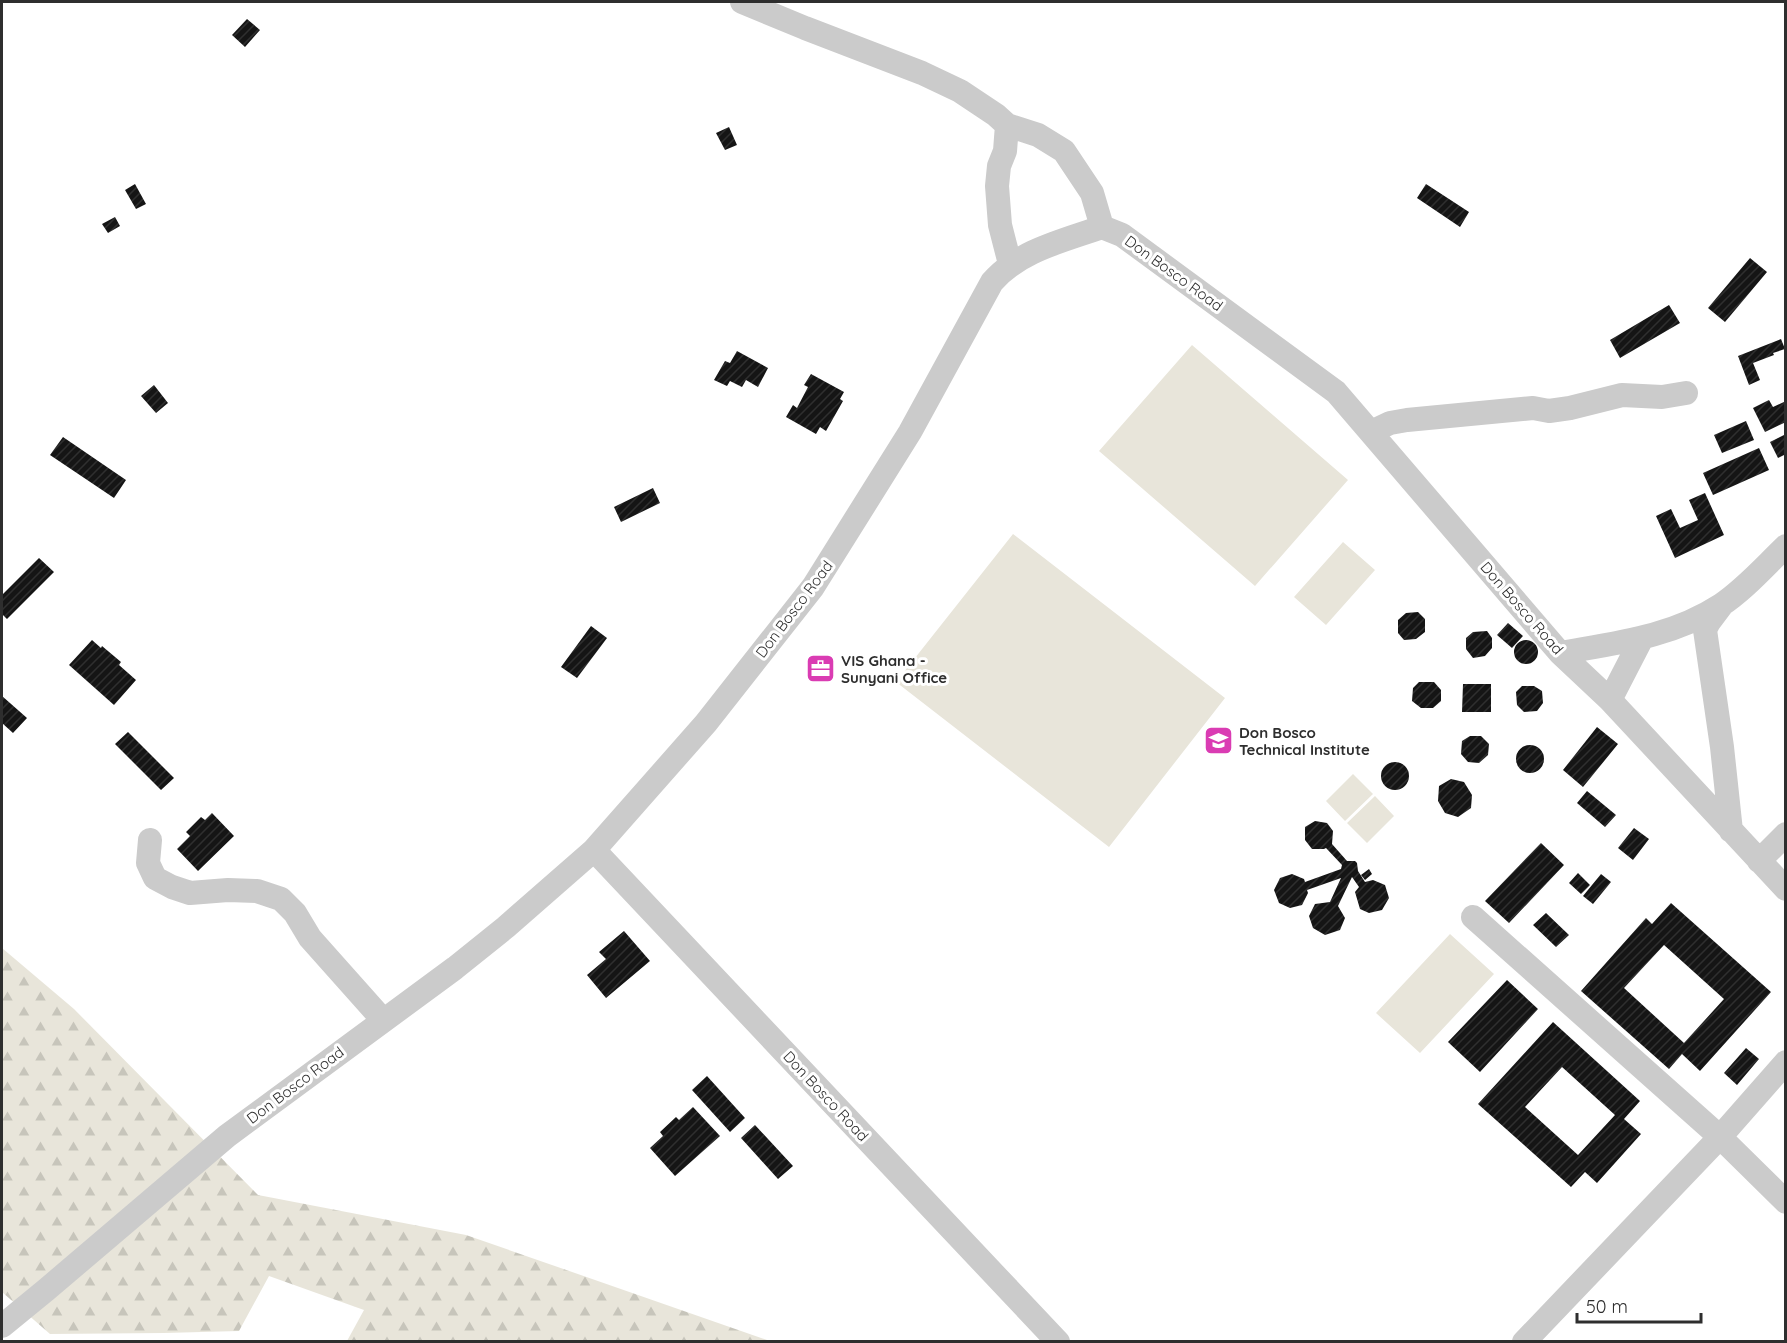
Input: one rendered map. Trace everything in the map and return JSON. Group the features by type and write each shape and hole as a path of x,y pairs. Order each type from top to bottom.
{"street":[{"path":"742,2 922,73 960,92 996,115 1007,125 1038,135 1064,151 1092,193 1102,227"},
{"path":"1007,125 1005,151 999,166 997,186 1000,225 1010,264"},
{"name":"Don Bosco Road","path":"2,1326 227,1136 454,968 506,927 594,850 706,723 813,587 910,432 992,282 1010,264 1030,253 1102,227 1122,235 1336,392 1560,653 1610,700 1785,890"},
{"path":"1371,432 1390,423 1407,420 1533,408 1549,411 1622,395 1662,397 1686,393"},
{"path":"1560,653 1642,638 1699,618 1723,603 1753,579 1785,546"},
{"path":"1723,603 1705,630 1722,747 1731,831"},
{"path":"1610,700 1642,638"},
{"path":"1759,861 1785,834"},
{"path":"150,840 148,863 156,878 172,887 190,893 228,890 257,891 281,899 295,914 310,938 383,1020"},
{"name":"Don Bosco Road","path":"594,850 1058,1341"},
{"path":"1473,917 1720,1137 1785,1202"},
{"path":"1524,1341 1720,1137 1785,1062"}],"green space":[{"path":"1192,345 1348,480 1255,586 1099,451"},
{"path":"1013,534 1225,698 1109,847 896,682"},
{"path":"1343,542 1375,570 1326,625 1294,597"},
{"path":"1353,774 1373,794 1345,821 1326,801"},
{"path":"1375,796 1394,816 1367,843 1347,823"},
{"path":"1450,934 1494,974 1420,1053 1376,1013"},
{"path":"2,948 74,1009 258,1195 466,1235 770,1341 347,1341 364,1310 269,1276 239,1331 50,1334 2,1292"}],"building":[{"path":"247,19 260,30 245,47 232,35"},
{"path":"729,127 737,145 725,150 716,133"},
{"path":"135,184 146,204 136,209 125,190"},
{"path":"1426,184 1469,212 1460,227 1417,198"},
{"path":"115,217 120,226 108,233 102,224"},
{"path":"1750,258 1767,272 1725,322 1708,308"},
{"path":"1669,305 1680,323 1620,358 1610,340"},
{"path":"1781,339 1785,349 1753,363 1760,380 1749,385 1738,356"},
{"path":"737,351 768,368 758,387 746,380 742,387 730,381 727,386 714,380 725,361 730,363"},
{"path":"811,374 844,392 840,399 843,401 826,431 820,427 816,434 786,417 793,405 797,408 808,387 804,385"},
{"path":"154,385 168,403 156,413 141,396"},
{"path":"1769,400 1773,407 1786,401 1786,422 1765,432 1753,408"},
{"path":"1746,421 1754,440 1722,453 1714,435"},
{"path":"1786,434 1786,454 1778,458 1770,442"},
{"path":"63,437 126,480 114,498 50,455"},
{"path":"1759,448 1769,470 1713,495 1703,473"},
{"path":"653,488 660,503 621,522 614,507"},
{"path":"1705,493 1724,535 1675,558 1656,516 1671,509 1680,528 1698,520 1689,500"},
{"path":"39,558 54,572 7,619 2,614 2,595"},
{"path":"1418,612 1425,619 1425,632 1416,639 1404,640 1398,633 1398,620 1406,613"},
{"path":"1508,623 1523,636 1512,648 1497,635"},
{"path":"591,626 607,638 577,678 561,667"},
{"path":"1487,631 1492,638 1492,648 1485,656 1473,658 1466,649 1466,638 1473,632"},
{"path":"92,640 121,662 119,665 136,680 114,705 69,665"},
{"path":"1526,640 1531,641 1537,647 1537,657 1531,663 1526,664 1521,663 1515,657 1514,652 1515,647 1521,641"},
{"path":"1419,682 1434,682 1441,690 1441,701 1433,708 1421,708 1412,701 1413,688"},
{"path":"1463,684 1491,684 1491,712 1462,712"},
{"path":"1522,686 1534,686 1542,691 1543,703 1537,711 1524,712 1517,705 1516,692"},
{"path":"2,696 27,718 13,733 2,723"},
{"path":"1597,727 1618,744 1583,787 1563,770"},
{"path":"128,732 174,778 161,790 115,744"},
{"path":"1470,736 1481,736 1489,744 1488,755 1479,763 1468,762 1461,754 1462,741"},
{"path":"1530,745 1540,749 1544,759 1540,769 1530,773 1520,769 1516,759 1520,749"},
{"path":"1395,762 1405,766 1409,776 1405,786 1395,790 1385,786 1381,776 1385,766"},
{"path":"1451,779 1464,782 1472,795 1471,808 1458,817 1445,813 1438,801 1439,786"},
{"path":"1587,791 1616,815 1605,827 1577,803"},
{"path":"212,813 234,836 198,871 177,849 190,836 186,832 201,817 205,820"},
{"path":"1315,821 1327,823 1333,831 1332,844 1347,861 1357,863 1358,871 1365,882 1373,880 1385,885 1389,898 1382,910 1369,913 1360,909 1355,892 1359,887 1352,877 1338,906 1345,918 1340,930 1325,935 1313,928 1309,916 1315,904 1330,902 1341,878 1307,890 1308,893 1302,905 1290,908 1279,903 1274,890 1280,878 1292,874 1304,879 1305,882 1341,869 1342,865 1326,848 1312,849 1305,840 1305,827"},
{"path":"1634,828 1649,839 1633,860 1618,848"},
{"path":"1541,843 1564,865 1509,923 1485,901"},
{"path":"1369,869 1372,874 1365,880 1361,875"},
{"path":"1578,873 1590,885 1581,894 1569,883"},
{"path":"1601,874 1611,882 1593,904 1583,896"},
{"path":"1671,903 1771,992 1700,1071 1682,1054 1669,1069 1581,991 1646,918 1652,924","holes":["1664,945 1724,999 1684,1043 1624,988"]},
{"path":"1546,913 1569,935 1556,947 1533,925"},
{"path":"624,931 650,961 606,998 587,975 606,959 599,952"},
{"path":"1507,980 1538,1009 1480,1072 1448,1042"},
{"path":"1553,1022 1640,1101 1624,1119 1641,1134 1597,1183 1585,1172 1571,1187 1478,1104","holes":["1562,1067 1615,1115 1578,1155 1525,1107"]},
{"path":"1746,1048 1759,1059 1737,1085 1724,1073"},
{"path":"707,1076 745,1118 730,1132 692,1090"},
{"path":"693,1107 720,1136 675,1176 650,1148 663,1136 660,1132 676,1117 679,1120"},
{"path":"755,1125 793,1166 778,1179 741,1138"}],"place":[{"name":"VIS Ghana - Sunyani Office","path":"820,669"},
{"name":"Don Bosco Technical Institute","path":"1218,741"}]}
